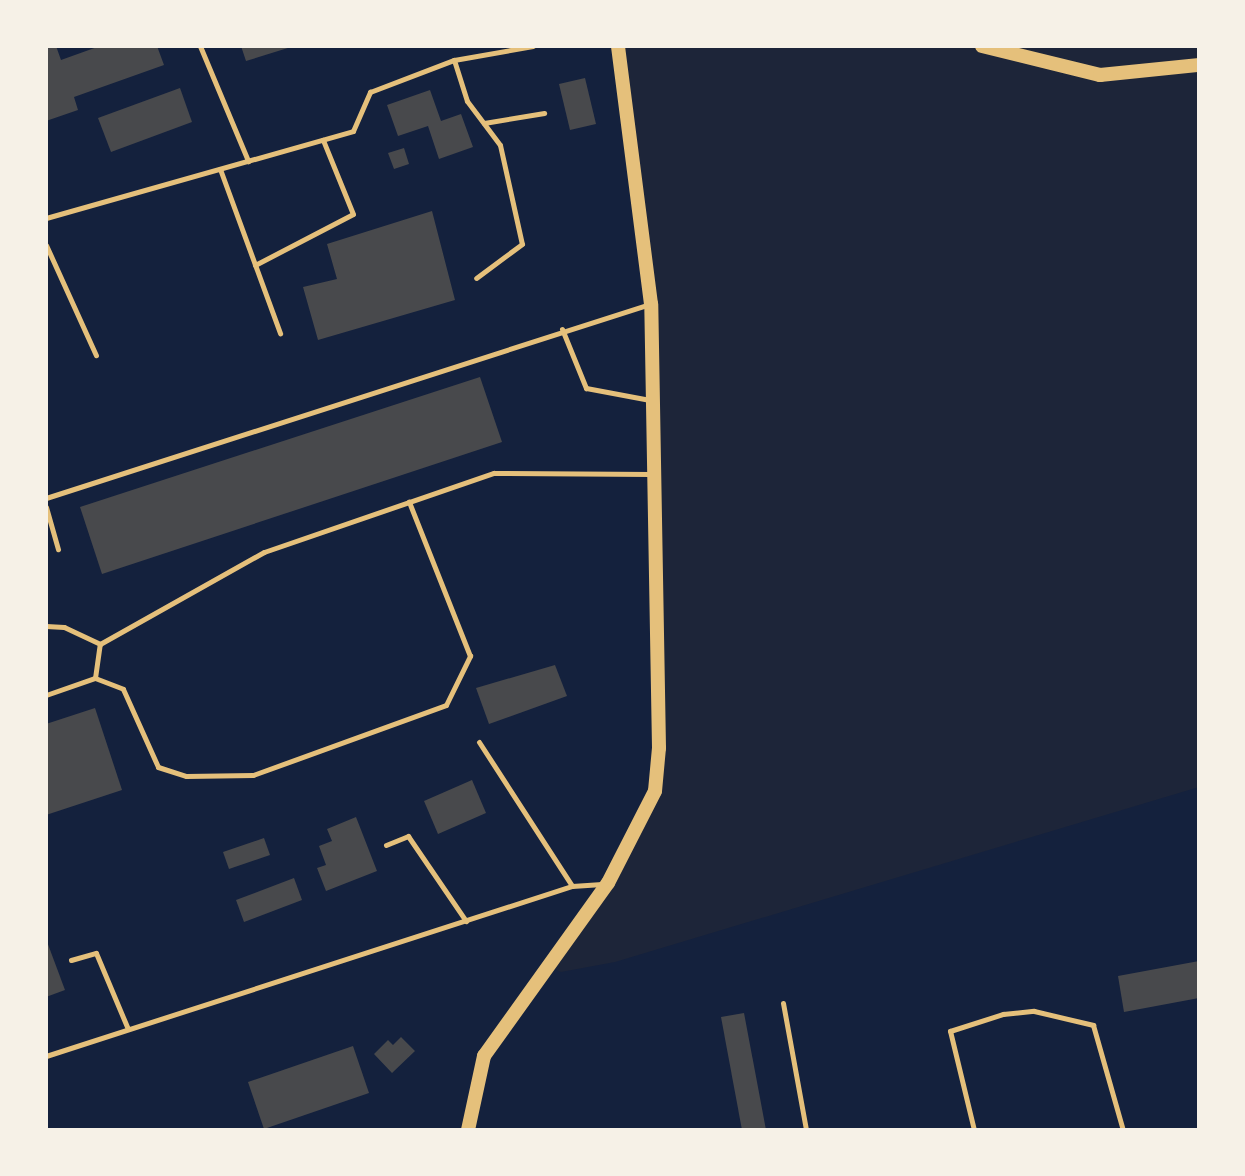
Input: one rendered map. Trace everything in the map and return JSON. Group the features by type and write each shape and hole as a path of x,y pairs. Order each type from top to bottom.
{"street":[{"path":"468,1130 484,1056 608,883 655,791 659,748 651,304 618,46"},
{"path":"982,46 1100,75 1199,65"}],"lane":[{"path":"200,46 248,161"},
{"path":"46,218 353,131 370,92 454,60 533,46"},
{"path":"454,60 467,101 500,145 522,244 476,278"},
{"path":"484,123 544,113"},
{"path":"255,265 353,214 323,140"},
{"path":"220,169 280,333"},
{"path":"46,245 96,355"},
{"path":"46,498 562,329 651,304"},
{"path":"562,329 586,388 651,401"},
{"path":"100,644 264,552 494,473 652,474"},
{"path":"46,695 95,678 123,689 158,767 186,776 253,775 446,705 470,656 409,502"},
{"path":"46,507 58,549"},
{"path":"46,626 64,627 100,644"},
{"path":"95,678 100,644"},
{"path":"479,742 572,886"},
{"path":"386,845 408,836 466,921"},
{"path":"46,1056 572,886 608,883"},
{"path":"71,960 96,953 128,1029"},
{"path":"783,1003 806,1130"},
{"path":"974,1130 950,1031 1003,1014 1034,1011 1093,1025 1123,1130"}],"shaded area":[{"path":"618,46 1199,46 1199,787 615,962 561,972 547,965 608,883 655,792 651,304"}],"building":[{"path":"46,46 56,46 61,60 100,46 157,46 164,65 74,97 78,110 46,121"},
{"path":"241,46 291,46 291,47 246,61"},
{"path":"585,78 596,124 570,130 559,84"},
{"path":"180,88 192,122 111,152 98,118"},
{"path":"430,90 441,121 461,114 473,147 439,159 428,126 398,136 387,105"},
{"path":"404,148 409,164 394,169 388,153"},
{"path":"432,211 455,300 318,340 303,287 337,279 327,244"},
{"path":"480,377 502,442 102,574 80,507"},
{"path":"555,665 567,696 489,724 476,688"},
{"path":"95,708 122,790 46,815 46,724"},
{"path":"472,780 486,813 438,834 424,801"},
{"path":"356,817 377,871 326,891 317,868 326,865 319,846 332,841 327,829"},
{"path":"264,838 270,855 229,869 223,852"},
{"path":"294,878 302,900 244,922 236,900"},
{"path":"46,939 65,990 46,997"},
{"path":"1199,961 1199,998 1124,1012 1118,976"},
{"path":"744,1013 766,1130 742,1130 721,1017"},
{"path":"401,1037 415,1051 392,1073 374,1054 388,1040 393,1045"},
{"path":"353,1046 369,1093 264,1129 248,1082"}]}
